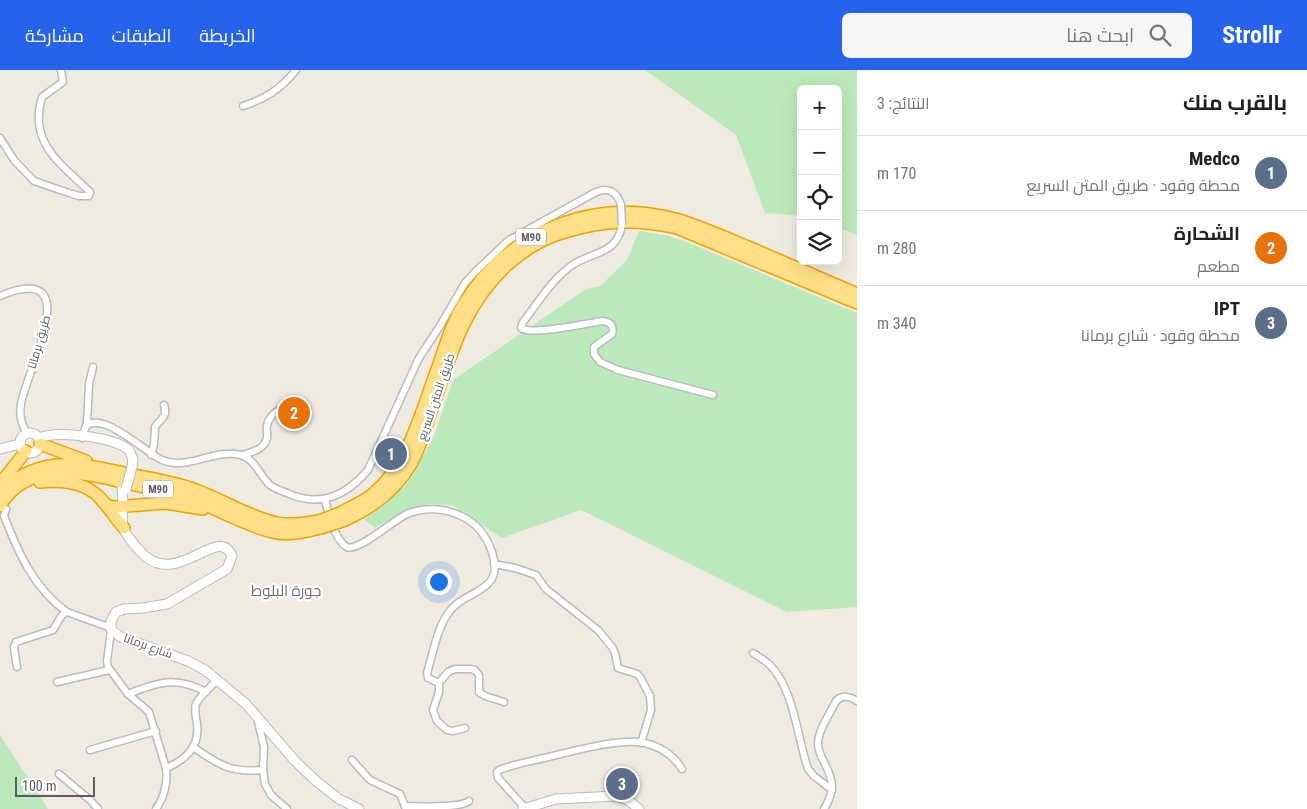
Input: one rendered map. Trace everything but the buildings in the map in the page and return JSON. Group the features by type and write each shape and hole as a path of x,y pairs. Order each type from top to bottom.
{"highway":[{"name":"طريق المتن السريع","path":"343,516 372,494 390,477 404,457 451,331 464,303 490,268 524,241 544,230 567,222 609,213 662,216 720,235 857,294"},
{"name":"طريق المتن السريع","path":"3,507 8,495 21,484 44,475 61,472 84,473 177,494 273,532 300,533 366,509 378,501 396,484 412,464 454,344 477,299 492,279 515,258 534,245 555,235 591,224 633,221 677,228 857,303"},
{"path":"39,441 98,467"},
{"path":"0,484 23,448"},
{"name":"طريق المتن السريع","path":"0,492 16,479 39,467 74,464 98,467 194,489 264,519 278,523 320,525"},
{"path":"21,484 51,481 74,484 94,492 124,528"},
{"path":"106,505 124,494 166,503 220,510"}],"street":[{"path":"0,138 14,160 34,181 79,196 89,196 90,192 65,170 51,154 40,129 39,114 42,97 64,82 61,70"},
{"path":"243,106 271,95 296,70"},
{"path":"242,455 275,488 304,499 325,500 348,490 368,470 407,380 465,283 509,240 596,192 603,190 614,192 619,198 622,225 619,237 611,246 574,264 556,280 521,328 526,332 541,331 608,321 612,324 612,334 596,345 593,350 600,362 618,370 713,395"},
{"name":"طريق برمانا","path":"0,296 16,290 30,288 42,295 48,308 48,317 40,346 21,402 21,423 26,433"},
{"path":"80,437 87,424 89,384 93,367"},
{"path":"87,424 97,424 117,430 136,441 151,455 167,462 178,463 215,455 242,455 257,451 264,444 267,437 266,426 271,417 282,407 292,402"},
{"path":"151,455 154,446 155,427 166,414 164,405"},
{"path":"23,448 22,437 26,433 32,433 39,441"},
{"path":"0,449 23,448 35,452 39,441 51,434 112,442 126,447 132,456 124,494 124,528"},
{"path":"325,500 335,531 346,546 356,547 390,523 410,513 430,509 443,509 472,521 480,528 488,540 495,571 489,584 463,599 448,613 441,626 427,673 428,678 439,683"},
{"path":"3,507 4,516 27,569 58,606 67,612 111,629 107,660 109,670 128,694 149,712 166,768 167,774 163,797 156,809"},
{"name":"شارع برمانا","path":"124,528 143,554 160,564 177,564 214,547 222,546 227,548 232,556 227,569 167,604 124,609 116,612 111,621 111,629 126,639 194,664 217,680 246,704 295,761 316,782 339,799 359,809"},
{"path":"494,564 536,575 546,588 598,630 612,647 618,668 637,674 640,677 650,696 652,710 640,743"},
{"path":"17,667 14,647 16,642 53,630 62,615 67,612"},
{"path":"753,653 769,664 790,700 808,769 832,790"},
{"path":"465,728 453,731 447,730 437,721 433,710 439,692 439,683 451,670 461,668 475,670 479,675 479,692 504,702"},
{"path":"57,682 109,670"},
{"path":"166,768 189,754 198,734 196,706 199,698 217,680"},
{"path":"128,694 143,688 169,682 192,684 206,692"},
{"path":"824,809 831,798 832,790 830,775 819,753 819,736 836,701 846,697 857,701"},
{"path":"257,716 264,748 262,770 264,784 267,791 287,809"},
{"path":"90,750 156,731"},
{"path":"639,809 628,800 616,796 556,799 524,808 498,778 498,772 499,770 590,747 633,742 656,747 673,758 682,769"},
{"path":"193,747 229,769 244,772 262,770"},
{"path":"352,760 370,780 400,794 405,808 460,805 469,801"},
{"path":"59,774 98,809"}],"green space":[{"path":"645,70 857,70 857,235 842,229 842,85 797,85 797,216 765,213 736,135"},
{"path":"639,231 669,236 689,243 857,313 857,607 787,612 581,510 502,538 452,505 431,504 408,509 375,528 364,519 380,509 403,488 413,475 434,436 453,380 586,289 600,286 627,260"},
{"path":"0,735 48,809 0,809"}],"place":[{"name":"الشحارة","path":"294,413"},
{"name":"Medco","path":"391,454"},
{"name":"IPT","path":"622,784"}],"district":[{"name":"جورة البلوط","path":"286,591"}]}
